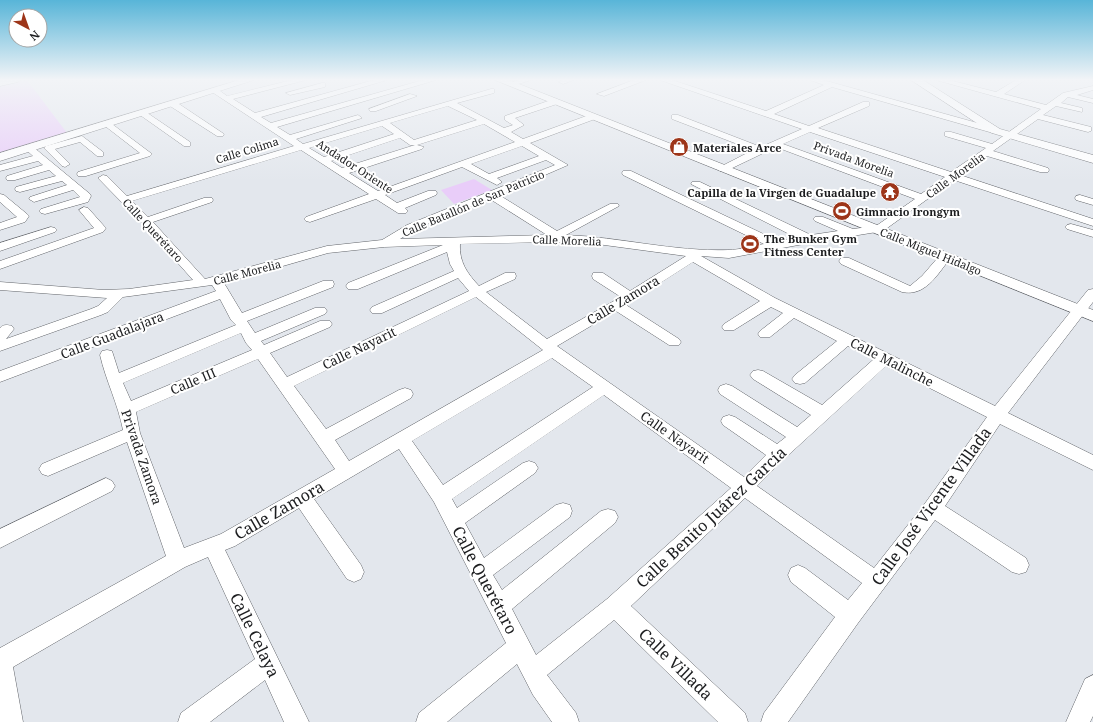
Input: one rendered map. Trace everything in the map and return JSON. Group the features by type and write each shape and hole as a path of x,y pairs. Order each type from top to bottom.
{"main road":[{"path":"0,160 30,148 141,114"},
{"path":"0,160 141,114"},
{"name":"Calle Miguel Hidalgo","path":"584,114 1087,313"},
{"path":"969,114 996,131 1093,159"}],"street":[{"path":"144,114 187,144"},
{"path":"188,114 220,134"},
{"name":"Andador Oriente","path":"252,114 399,209 432,193"},
{"path":"255,116 262,114"},
{"path":"271,126 315,114"},
{"name":"Calle Colima","path":"125,200 410,114"},
{"path":"472,114 547,156"},
{"path":"507,130 520,125 508,118 520,114"},
{"path":"766,114 1093,223"},
{"path":"724,169 762,150 845,114"},
{"path":"935,114 996,131"},
{"name":"Calle Morelia","path":"0,286 119,294 214,286 327,250 384,243 453,243 554,236 597,240 696,255 728,254 850,232 878,229 1039,114"},
{"path":"1036,116 1088,129"},
{"path":"310,219 461,163 592,117"},
{"path":"675,117 762,150"},
{"path":"291,138 358,118"},
{"path":"341,172 484,121"},
{"path":"382,122 416,145"},
{"path":"82,174 145,155 147,153 108,124"},
{"path":"948,134 991,148 1044,170"},
{"path":"324,160 402,135"},
{"path":"65,164 49,149 69,137 83,140 100,154"},
{"name":"Privada Morelia","path":"776,144 923,198"},
{"path":"30,148 73,187 86,196 86,198 45,211"},
{"path":"991,148 1032,156"},
{"path":"490,178 547,156"},
{"name":"Calle Batallón de San Patricio","path":"384,243 411,227 563,165 547,156"},
{"path":"0,160 40,157"},
{"path":"461,163 508,188"},
{"path":"11,178 50,166"},
{"path":"352,179 371,171"},
{"path":"627,173 776,245"},
{"path":"20,189 63,177"},
{"name":"Calle Querétaro","path":"103,178 214,286 241,323 256,347 285,384 347,471"},
{"path":"696,184 808,239"},
{"path":"34,199 73,187"},
{"path":"491,195 554,236 614,206"},
{"path":"0,197 23,216 21,220 0,227"},
{"path":"1080,198 1093,202"},
{"path":"146,221 208,200"},
{"path":"0,211 12,207"},
{"path":"0,265 99,230 100,228 84,210"},
{"path":"819,219 850,232"},
{"path":"1071,227 1093,234"},
{"path":"0,246 51,229"},
{"path":"353,286 453,243"},
{"name":"Calle Nayarit","path":"453,243 453,254 461,272 476,291 549,348 876,582"},
{"path":"746,251 761,260"},
{"name":"Calle Zamora","path":"0,661 178,560 213,547 347,471 549,348 696,255"},
{"name":"Calle Malinche","path":"696,255 770,301 1093,463"},
{"path":"845,261 907,289 913,290 927,279 945,257"},
{"path":"377,310 461,272"},
{"path":"476,291 510,276"},
{"path":"598,276 630,297"},
{"path":"114,381 328,284"},
{"name":"Calle Guadalajara","path":"0,377 214,286"},
{"name":"Calle Nayarit","path":"285,384 476,291"},
{"name":"Calle José Vicente Villada","path":"774,722 850,615 933,508 997,415 1087,313 1093,293"},
{"path":"0,346 103,309 119,294"},
{"path":"729,327 770,301"},
{"path":"616,305 674,342"},
{"path":"765,334 794,312"},
{"name":"Calle III","path":"127,409 322,317"},
{"path":"800,379 848,339"},
{"name":"Privada Zamora","path":"107,355 114,381 127,409 132,433 178,560"},
{"name":"Calle Benito Juárez García","path":"533,672 615,606 745,487 797,436 885,358"},
{"path":"758,375 823,414"},
{"path":"441,496 604,387"},
{"path":"726,390 797,436"},
{"path":"324,438 405,394"},
{"path":"729,421 778,454"},
{"path":"48,469 132,433"},
{"name":"Calle Querétaro","path":"401,439 441,496 521,646 533,672 545,692 567,722"},
{"path":"454,520 529,468"},
{"path":"0,538 106,486"},
{"path":"302,497 354,572"},
{"path":"933,508 1019,565"},
{"path":"481,572 563,511"},
{"path":"500,606 608,517"},
{"name":"Calle Celaya","path":"213,547 297,722"},
{"path":"798,575 850,615"},
{"name":"Calle Villada","path":"615,606 736,722"},
{"path":"428,722 521,646"},
{"path":"0,661 11,722"},
{"path":"190,722 269,663"},
{"path":"1078,722 1093,687"}],"shaded area":[{"path":"0,114 52,114 67,133 0,153"},
{"path":"474,179 492,190 454,204 441,190"}],"place":[{"name":"Materiales Arce","path":"679,147"},
{"name":"Capilla de la Virgen de Guadalupe","path":"890,192"},
{"name":"Gimnacio Irongym","path":"842,211"},
{"name":"The Bunker Gym Fitness Center","path":"750,244"}]}
